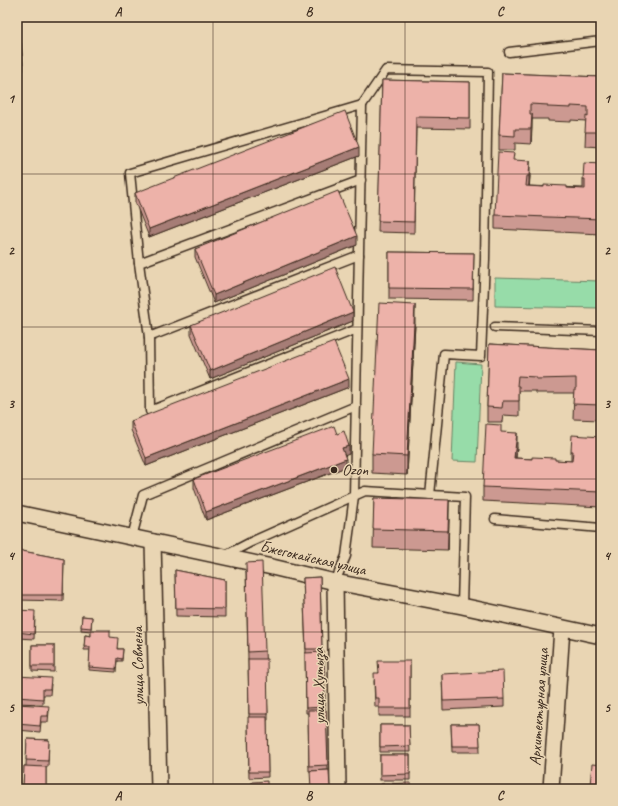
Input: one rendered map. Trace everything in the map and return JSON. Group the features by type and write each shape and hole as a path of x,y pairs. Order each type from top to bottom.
{"street":[{"name":"Бжегокайская улица","path":"17,513 224,556 335,582 462,606 601,636"},
{"name":"улица Совмена","path":"153,542 159,789"},
{"name":"улица Хутыза","path":"335,582 338,789"},
{"name":"Архитектурная улица","path":"551,789 562,628"}],"lane":[{"path":"509,52 601,41"},
{"path":"335,582 346,556 354,496 362,105 386,70 488,72 486,260 481,356 444,354 430,495"},
{"path":"357,329 150,411 149,337 139,264 130,173 362,105"},
{"path":"139,264 360,180"},
{"path":"149,337 359,255"},
{"path":"495,327 601,331"},
{"path":"132,537 143,495 356,406"},
{"path":"224,556 251,542 365,491 465,497 462,606"},
{"path":"495,519 601,528"}],"green space":[{"path":"495,278 601,281 600,308 495,306"},
{"path":"456,362 481,364 477,462 452,461"}],"building":[{"path":"17,43 21,43 23,66 17,66"},
{"path":"502,73 601,77 601,132 585,132 588,107 548,107 548,105 530,104 530,114 532,114 531,129 515,129 515,136 499,135"},
{"path":"382,80 470,82 470,118 416,117 414,222 378,221"},
{"path":"345,111 359,147 149,229 135,193"},
{"path":"498,152 514,153 513,160 530,161 529,176 527,176 526,186 567,186 567,188 585,189 585,179 583,179 584,163 601,164 601,219 495,215"},
{"path":"338,191 357,236 214,295 195,249"},
{"path":"389,252 474,253 473,289 389,288"},
{"path":"335,267 353,312 210,371 191,325"},
{"path":"379,303 415,305 407,456 372,454"},
{"path":"334,342 349,379 146,458 131,421"},
{"path":"489,344 601,350 601,405 573,404 574,389 576,389 576,378 536,379 536,377 518,376 517,386 519,386 519,401 503,401 502,408 487,407"},
{"path":"486,424 501,425 501,432 517,433 514,458 555,458 555,460 572,461 572,435 601,437 601,492 483,487"},
{"path":"334,426 337,434 344,431 349,446 342,448 346,459 206,512 194,479"},
{"path":"374,498 449,500 448,531 373,529"},
{"path":"17,550 64,559 63,595 17,595"},
{"path":"262,562 265,651 248,652 246,563"},
{"path":"175,570 225,580 225,609 176,608"},
{"path":"320,577 322,649 306,649 303,578"},
{"path":"17,610 35,611 34,634 17,632"},
{"path":"82,616 92,617 91,628 81,627"},
{"path":"91,630 110,630 110,637 118,638 117,649 123,649 122,659 117,658 116,669 89,667 90,647 84,647 85,635 91,636"},
{"path":"32,645 54,645 54,666 32,666"},
{"path":"324,652 325,707 306,708 305,653"},
{"path":"248,659 267,659 268,714 249,714"},
{"path":"378,661 410,661 410,708 379,708 379,698 375,698 374,673 379,673"},
{"path":"503,671 504,699 443,701 442,674"},
{"path":"17,676 51,678 50,689 43,689 43,699 17,697"},
{"path":"17,704 49,706 48,716 41,716 40,726 17,724"},
{"path":"308,710 326,710 328,765 309,766"},
{"path":"248,717 267,717 268,772 249,772"},
{"path":"451,724 479,724 480,746 452,746"},
{"path":"380,725 409,725 410,746 380,747"},
{"path":"27,739 49,740 48,761 26,760"},
{"path":"380,755 410,755 410,774 380,775"},
{"path":"592,764 601,765 601,786 590,785"},
{"path":"24,766 46,767 46,788 23,787"},
{"path":"329,770 330,789 311,789 310,771"},
{"path":"267,781 267,789 252,789 252,782"},
{"path":"411,783 411,789 381,789 381,784"}],"place":[{"name":"Ozon","path":"334,470"}]}
